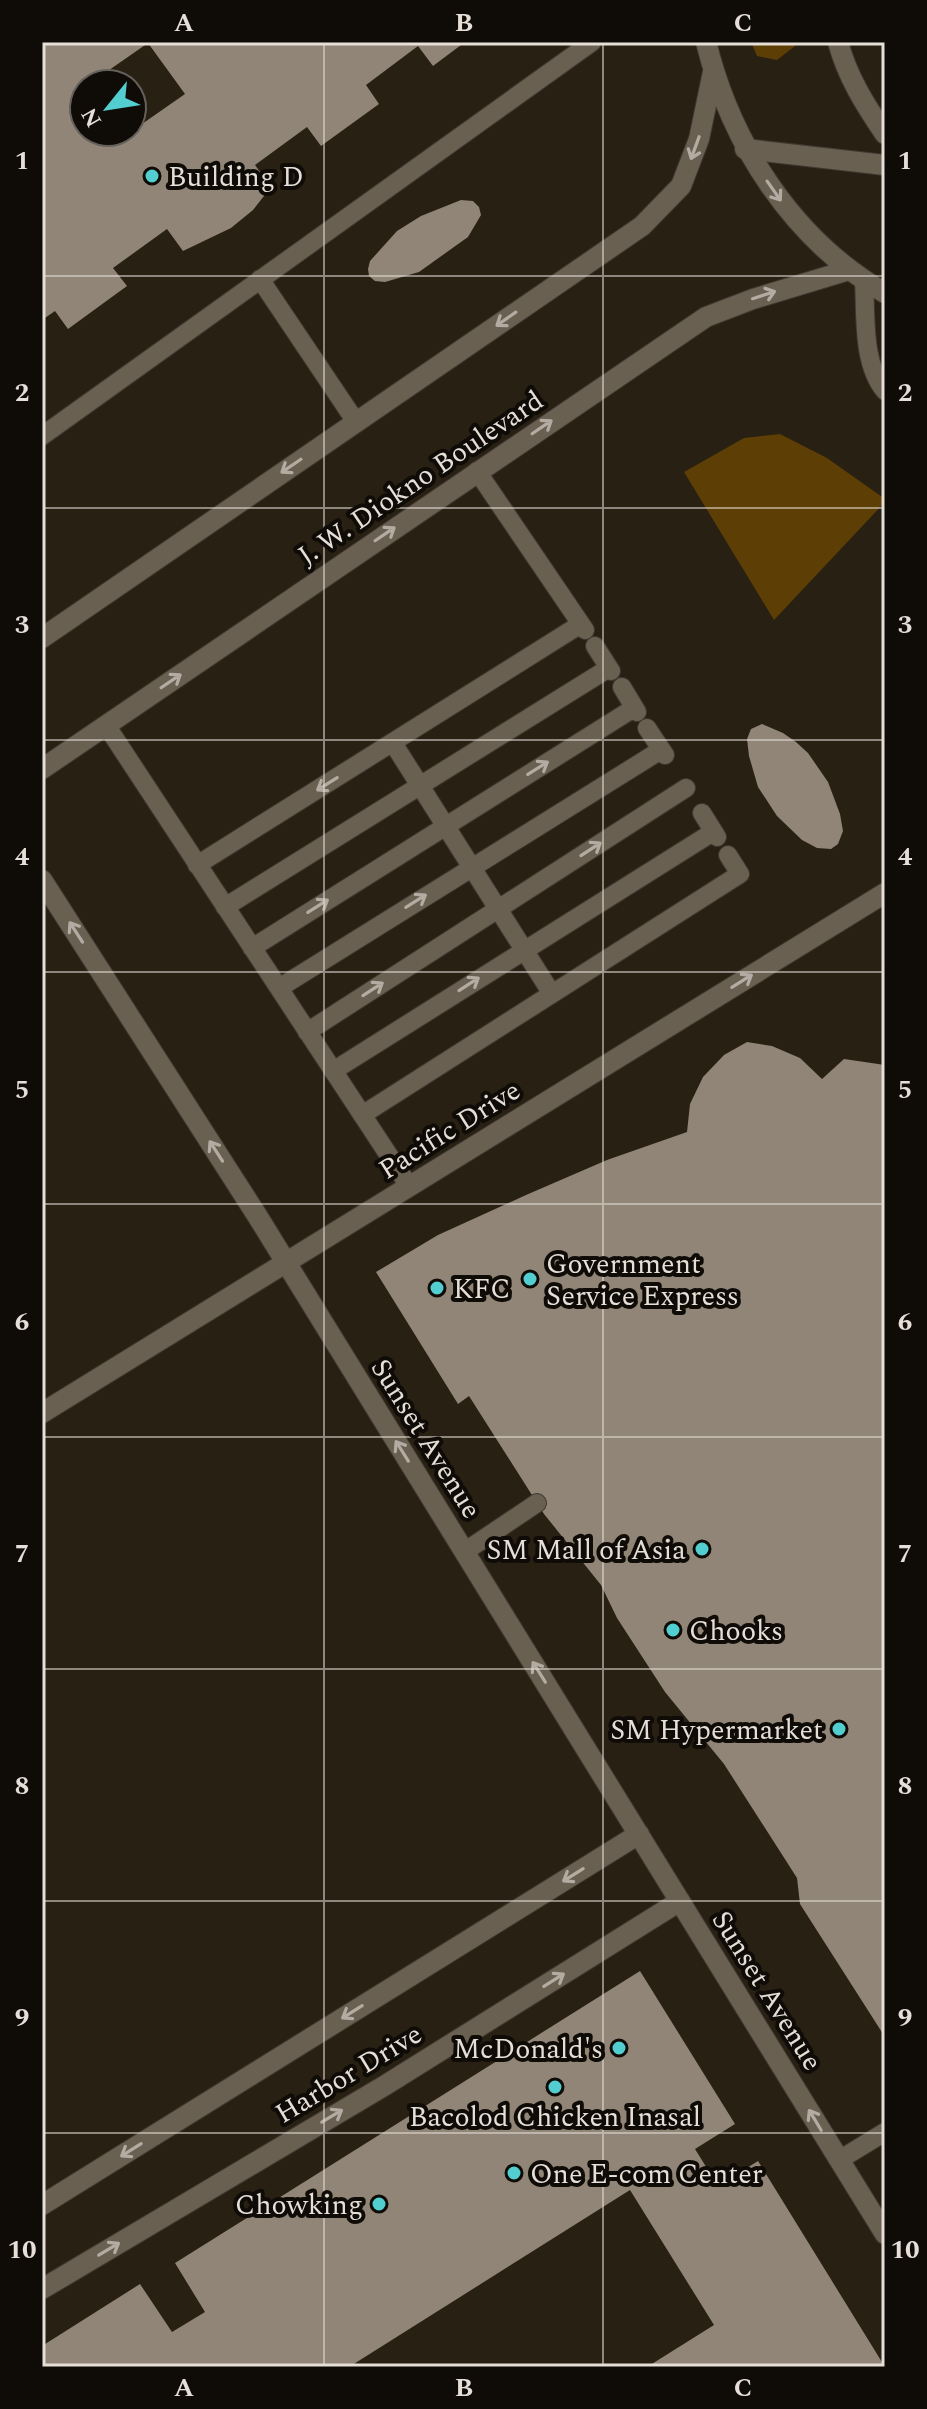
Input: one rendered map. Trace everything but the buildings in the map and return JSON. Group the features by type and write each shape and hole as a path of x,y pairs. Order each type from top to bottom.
{"street":[{"path":"706,42 713,72 745,149 792,216 856,276 885,293"},
{"path":"838,42 860,98 885,134"},
{"path":"42,638 642,226 681,186 699,139 713,72"},
{"path":"745,149 885,165"},
{"name":"J. W. Diokno Boulevard","path":"42,769 706,317 753,299 856,276"},
{"name":"Sunset Avenue","path":"42,880 285,1262 885,2234"},
{"name":"Pacific Drive","path":"42,1413 409,1186 882,903"},
{"name":"Harbor Drive","path":"42,2205 639,1834"},
{"name":"Harbor Drive","path":"42,2289 384,2086 680,1901"}],"lane":[{"path":"42,436 592,42"},
{"path":"856,276 876,381 885,391"},
{"path":"260,279 356,422"},
{"path":"252,948 636,710 477,471"},
{"path":"197,865 393,743 587,633"},
{"path":"225,907 421,786 614,675"},
{"path":"106,725 409,1186"},
{"path":"279,988 471,866 663,752 647,728"},
{"path":"393,743 552,994"},
{"path":"307,1032 684,785"},
{"path":"333,1071 524,949 715,834 702,813"},
{"path":"362,1115 740,874 728,855"},
{"path":"464,1552 537,1503"},
{"path":"839,2160 885,2132"}],"shaded area":[{"path":"751,42 795,42 795,46 777,60 757,56"},
{"path":"780,434 827,458 885,502 774,620 684,472 744,438"}],"place":[{"name":"Building D","path":"152,176"},
{"name":"Government Service Express","path":"530,1279"},
{"name":"KFC","path":"437,1288"},
{"name":"SM Mall of Asia","path":"702,1549"},
{"name":"Chooks","path":"673,1630"},
{"name":"SM Hypermarket","path":"839,1729"},
{"name":"McDonald's","path":"619,2048"},
{"name":"Bacolod Chicken Inasal","path":"555,2087"},
{"name":"One E-com Center","path":"514,2173"},
{"name":"Chowking","path":"379,2204"}]}
